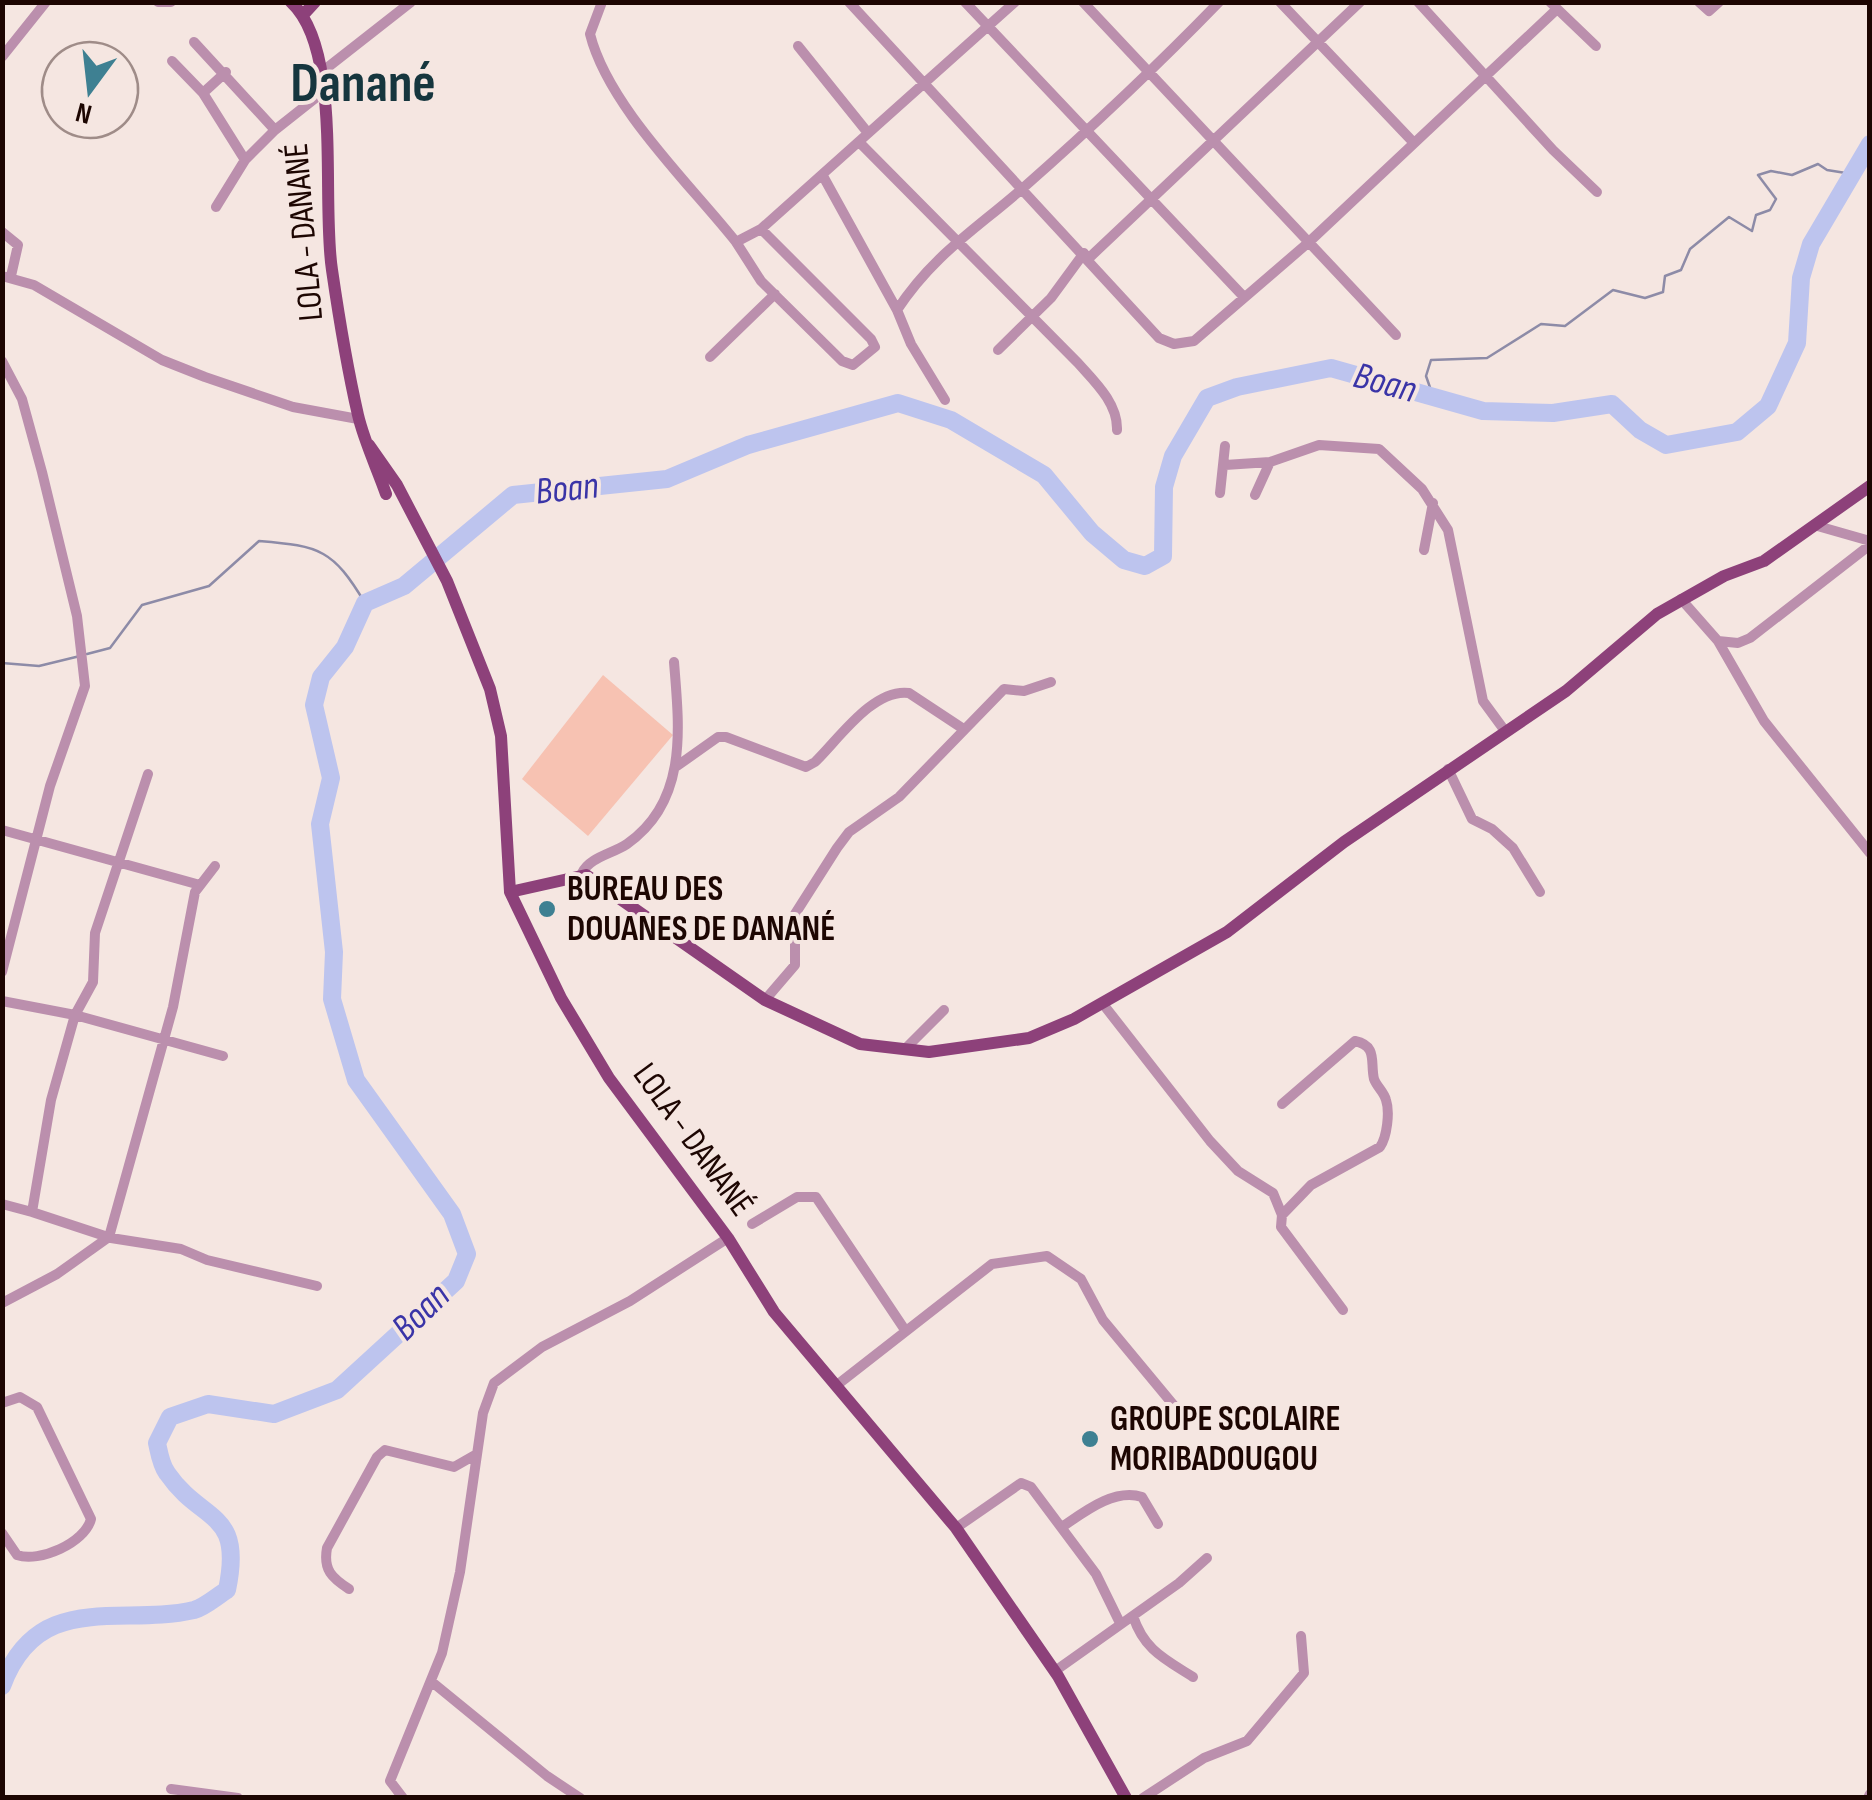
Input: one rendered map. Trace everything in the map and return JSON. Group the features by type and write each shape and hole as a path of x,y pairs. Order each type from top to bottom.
{"main road":[{"path":"291,2 304,14 315,2"},
{"name":"LOLA - DANANÉ","path":"304,14 316,38 323,71 331,269 358,419 386,494"},
{"name":"LOLA - DANANÉ","path":"369,444 447,581 490,689 501,736 510,892 552,982 609,1078 728,1238 774,1312 956,1528 1055,1671 1126,1798"},
{"path":"510,892 582,873 764,1000 860,1044 904,1051 1029,1038 1103,1004 1243,920 1448,768 1566,690 1681,599 1764,560 1870,486"}],"street":[{"path":"2,57 46,2"},
{"path":"158,2 171,2"},
{"path":"323,71 411,2"},
{"path":"602,2 590,34 644,135 736,242 760,281 846,364 857,364 873,350 871,339 761,229"},
{"path":"850,2 1159,338 1174,344 1194,341 1310,242 1554,5 1596,46"},
{"path":"965,2 1243,296"},
{"path":"736,242 761,229 805,186 823,176 924,80 1015,2"},
{"path":"1083,2 1396,335"},
{"path":"896,310 931,262 1024,187 1219,2"},
{"path":"1280,2 1414,143"},
{"path":"998,350 1086,256 1150,202 1360,2"},
{"path":"1418,2 1597,192"},
{"path":"1698,2 1709,11 1719,2"},
{"path":"194,42 226,72 275,130"},
{"path":"798,46 864,138 959,241 1034,314 1102,392 1116,415 1117,430"},
{"path":"172,61 204,93 246,160"},
{"path":"204,93 226,72"},
{"path":"216,207 246,160 275,130 323,92"},
{"path":"823,176 896,310 910,344 945,400"},
{"path":"2,232 18,246 7,276 96,319 162,360 293,407 358,419"},
{"path":"710,358 775,294"},
{"path":"2,362 22,399 85,666 82,702 50,786 2,972"},
{"path":"1225,465 1270,462 1319,445 1379,450 1433,503 1448,530 1483,701 1505,731"},
{"path":"1220,493 1226,446"},
{"path":"1255,495 1270,462"},
{"path":"1424,550 1433,503"},
{"path":"1814,525 1870,543"},
{"path":"1718,642 1738,644 1750,638 1870,543"},
{"path":"1681,599 1718,642 1764,722 1870,854"},
{"path":"582,873 588,863 634,838 668,795 678,766 674,662"},
{"path":"764,1000 795,965 795,914 849,832 899,797 1004,689 1024,691 1052,682"},
{"path":"678,766 718,737 806,766 815,762 879,700 900,692 909,693 962,728"},
{"path":"1448,768 1472,819 1492,829 1513,848 1540,892"},
{"path":"32,1212 51,1100 75,1015 93,982 95,933 115,862 148,774"},
{"path":"2,830 200,884"},
{"path":"2,1303 41,1284 109,1238 173,1007 200,884 215,866"},
{"path":"2,1001 75,1015 222,1056"},
{"path":"1103,1004 1210,1141 1238,1171 1269,1189 1282,1214 1281,1227 1343,1310"},
{"path":"904,1051 944,1010"},
{"path":"1282,1104 1355,1042 1364,1044 1374,1056 1376,1085 1387,1103 1385,1139 1380,1146 1311,1185 1282,1214"},
{"path":"752,1224 797,1197 816,1197 905,1330"},
{"path":"2,1204 109,1238 182,1249 208,1260 316,1286"},
{"path":"384,1798 432,1682 460,1572 487,1398 501,1376 542,1347 630,1301 728,1238"},
{"path":"837,1386 992,1264 1046,1256 1062,1262 1081,1279 1103,1320 1176,1408"},
{"path":"2,1403 20,1397 37,1407 91,1519 84,1533 35,1558 17,1555 2,1533"},
{"path":"349,1589 331,1576 326,1566 327,1548 376,1457 385,1450 454,1467 476,1455"},
{"path":"956,1528 1021,1483 1034,1490 1096,1574 1120,1623"},
{"path":"1062,1527 1096,1506 1132,1494 1142,1497 1158,1524"},
{"path":"1055,1671 1207,1558"},
{"path":"1133,1616 1138,1634 1156,1655 1193,1677"},
{"path":"1143,1798 1204,1758 1247,1741 1304,1672 1301,1636"},
{"path":"432,1682 547,1776 580,1798"},
{"path":"390,1781 404,1798"},
{"path":"171,1789 238,1798"}],"shaded area":[{"path":"603,675 673,735 588,836 522,779"}],"waterway":[{"name":"Boan","path":"2,1686 18,1656 37,1636 59,1624 84,1618 194,1610 227,1590 231,1564 225,1531 180,1489 162,1462 157,1443 170,1417 208,1404 274,1414 337,1390 456,1281 467,1254 452,1214 356,1080 332,999 334,952 320,824 331,778 314,705 321,677 345,647 365,603 404,586 513,495 667,479 748,445 898,403 951,420 1044,475 1092,533 1124,560 1145,566 1163,556 1164,487 1173,456 1207,398 1237,387 1331,368 1483,411 1553,413 1612,404 1640,430 1666,445 1737,432 1768,406 1797,343 1801,278 1811,244 1870,144"},
{"path":"1433,396 1426,376 1431,360 1487,358 1541,324 1565,326 1613,290 1645,298 1663,292 1665,276 1681,270 1690,249 1729,217 1752,231 1756,215 1770,210 1776,199 1758,175 1771,171 1792,175 1818,164 1827,170 1852,174"},
{"path":"87,654 110,648 142,605 209,586 259,541 297,545 323,554 344,572 365,603"},
{"path":"2,663 39,666 80,656"}],"place":[{"name":"BUREAU DES DOUANES DE DANANÉ","path":"547,909"},
{"name":"GROUPE SCOLAIRE MORIBADOUGOU","path":"1090,1439"}],"district":[{"name":"Danané","path":"363,84"}]}
